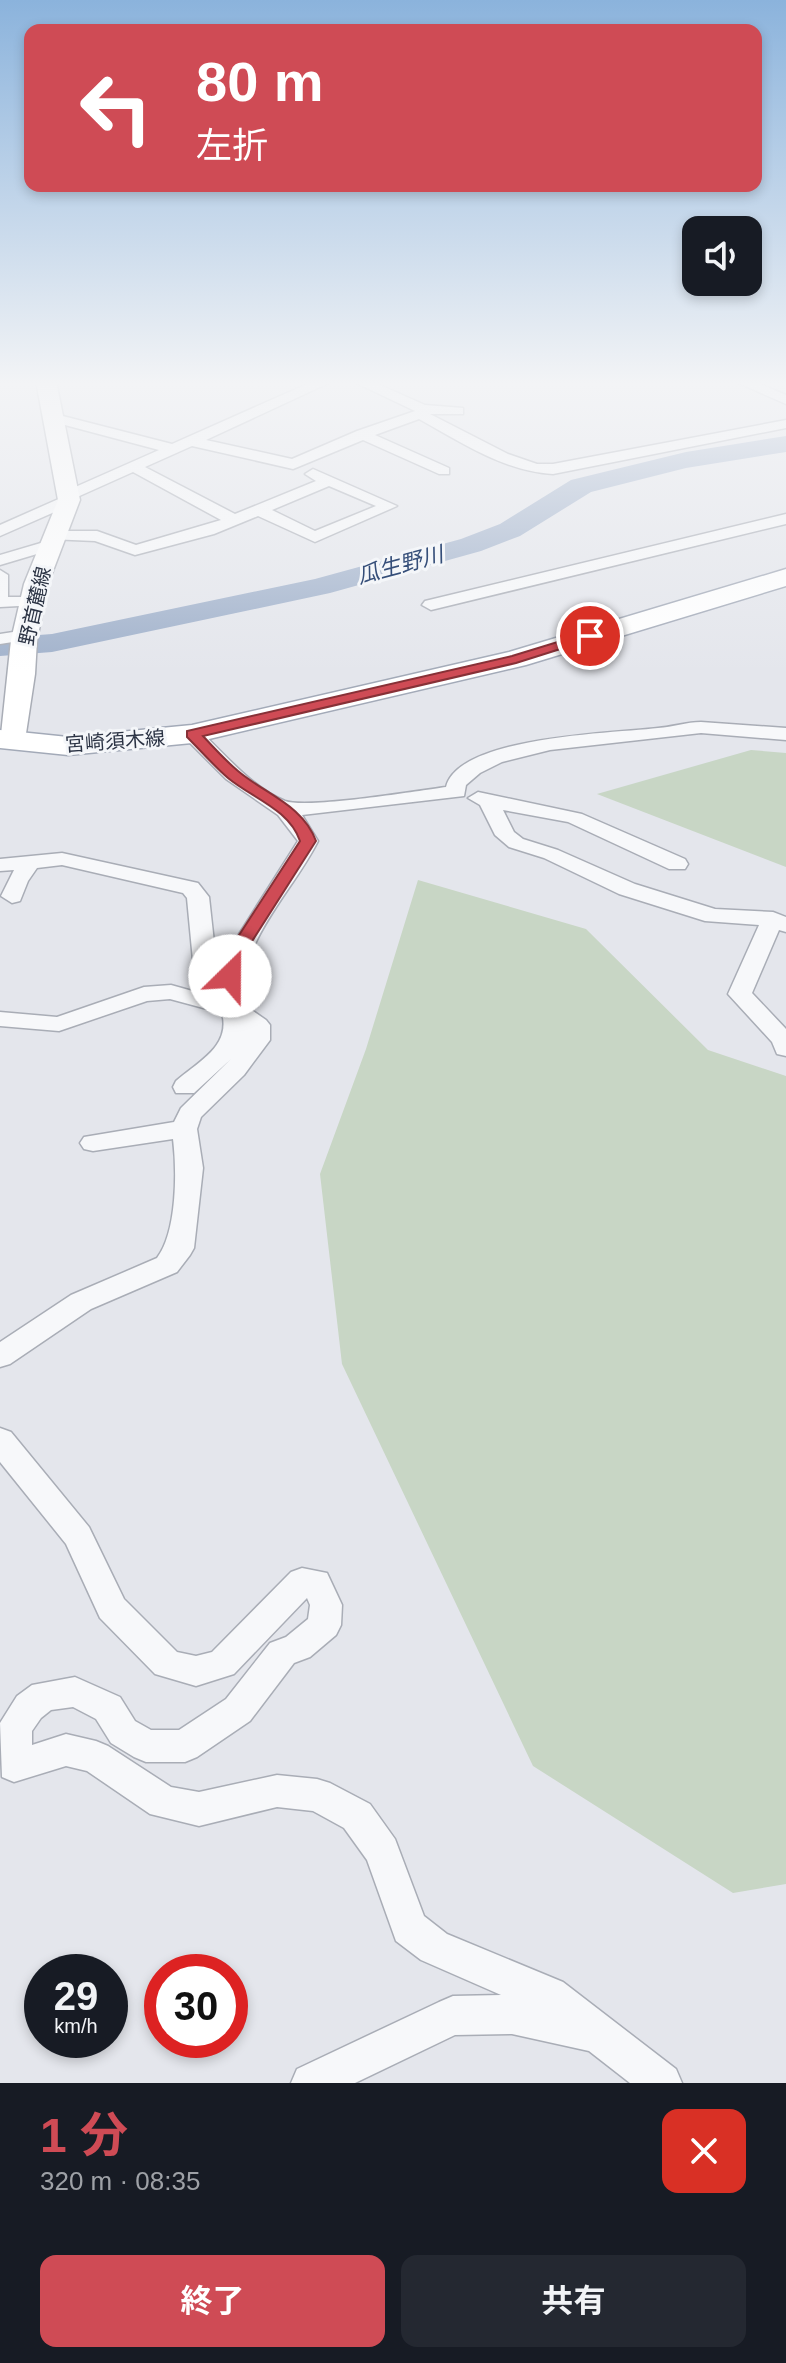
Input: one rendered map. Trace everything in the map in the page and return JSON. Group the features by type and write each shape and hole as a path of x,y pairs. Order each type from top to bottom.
{"main road":[{"path":"65,478 69,497"},
{"name":"野首麓線","path":"6,739 22,674 17,638 69,497"},
{"name":"宮崎須木線","path":"6,739 68,746 192,734 516,659 786,577"}],"street":[{"path":"0,531 110,478"},
{"path":"155,478 234,520"},
{"path":"259,510 315,537 389,506 322,478"},
{"path":"0,560 53,540 97,536 135,550 208,531 328,481"},
{"path":"431,605 786,519"},
{"path":"0,575 0,599 32,601"},
{"path":"457,792 456,784 464,773 479,764 540,747 688,728 786,734"},
{"path":"185,1087 233,1044 238,1028 229,1007 230,976 241,946 308,841 304,830 282,807 234,776 192,734"},
{"path":"282,807 309,809 457,792 495,803 547,809 579,819 632,840 677,864"},
{"path":"495,803 517,828 533,836"},
{"path":"495,803 505,835 516,843 551,854 627,889 713,916 779,922 740,994 783,1040 786,1049"},
{"path":"0,865 62,859 190,888 198,897 206,989 258,1025 258,1040 235,1070 190,1114 184,1129 190,1168 180,1248 167,1265 81,1302 0,1356"},
{"path":"12,896 17,880 30,863"},
{"path":"0,1019 59,1024 144,994 171,992 229,1007"},
{"path":"93,1143 184,1129"},
{"path":"0,1440 78,1536 112,1608 167,1664 196,1671 222,1664 302,1581 316,1582 326,1605 324,1625 298,1647 282,1653 238,1710 185,1746 146,1746 123,1732 108,1708 75,1692 44,1696 29,1707 15,1728 7,1761 66,1750 96,1757 163,1802 199,1809 277,1791 317,1795 357,1816 382,1851 409,1928 434,1947 549,1996 657,2082"},
{"path":"311,2083 453,2016 512,2014 596,2033"}],"green space":[{"path":"751,750 786,753 786,867 597,794"},
{"path":"418,880 586,929 708,1050 786,1076 786,1884 733,1893 533,1766 342,1364 320,1174 366,1049"}],"waterway":[{"name":"瓜生野川","path":"0,647 52,643 319,587 471,545 510,530 581,486 612,478"}],"route":[{"path":"230,976 241,946 308,841 304,830 282,807 234,776 192,734 516,659 590,636"}]}
